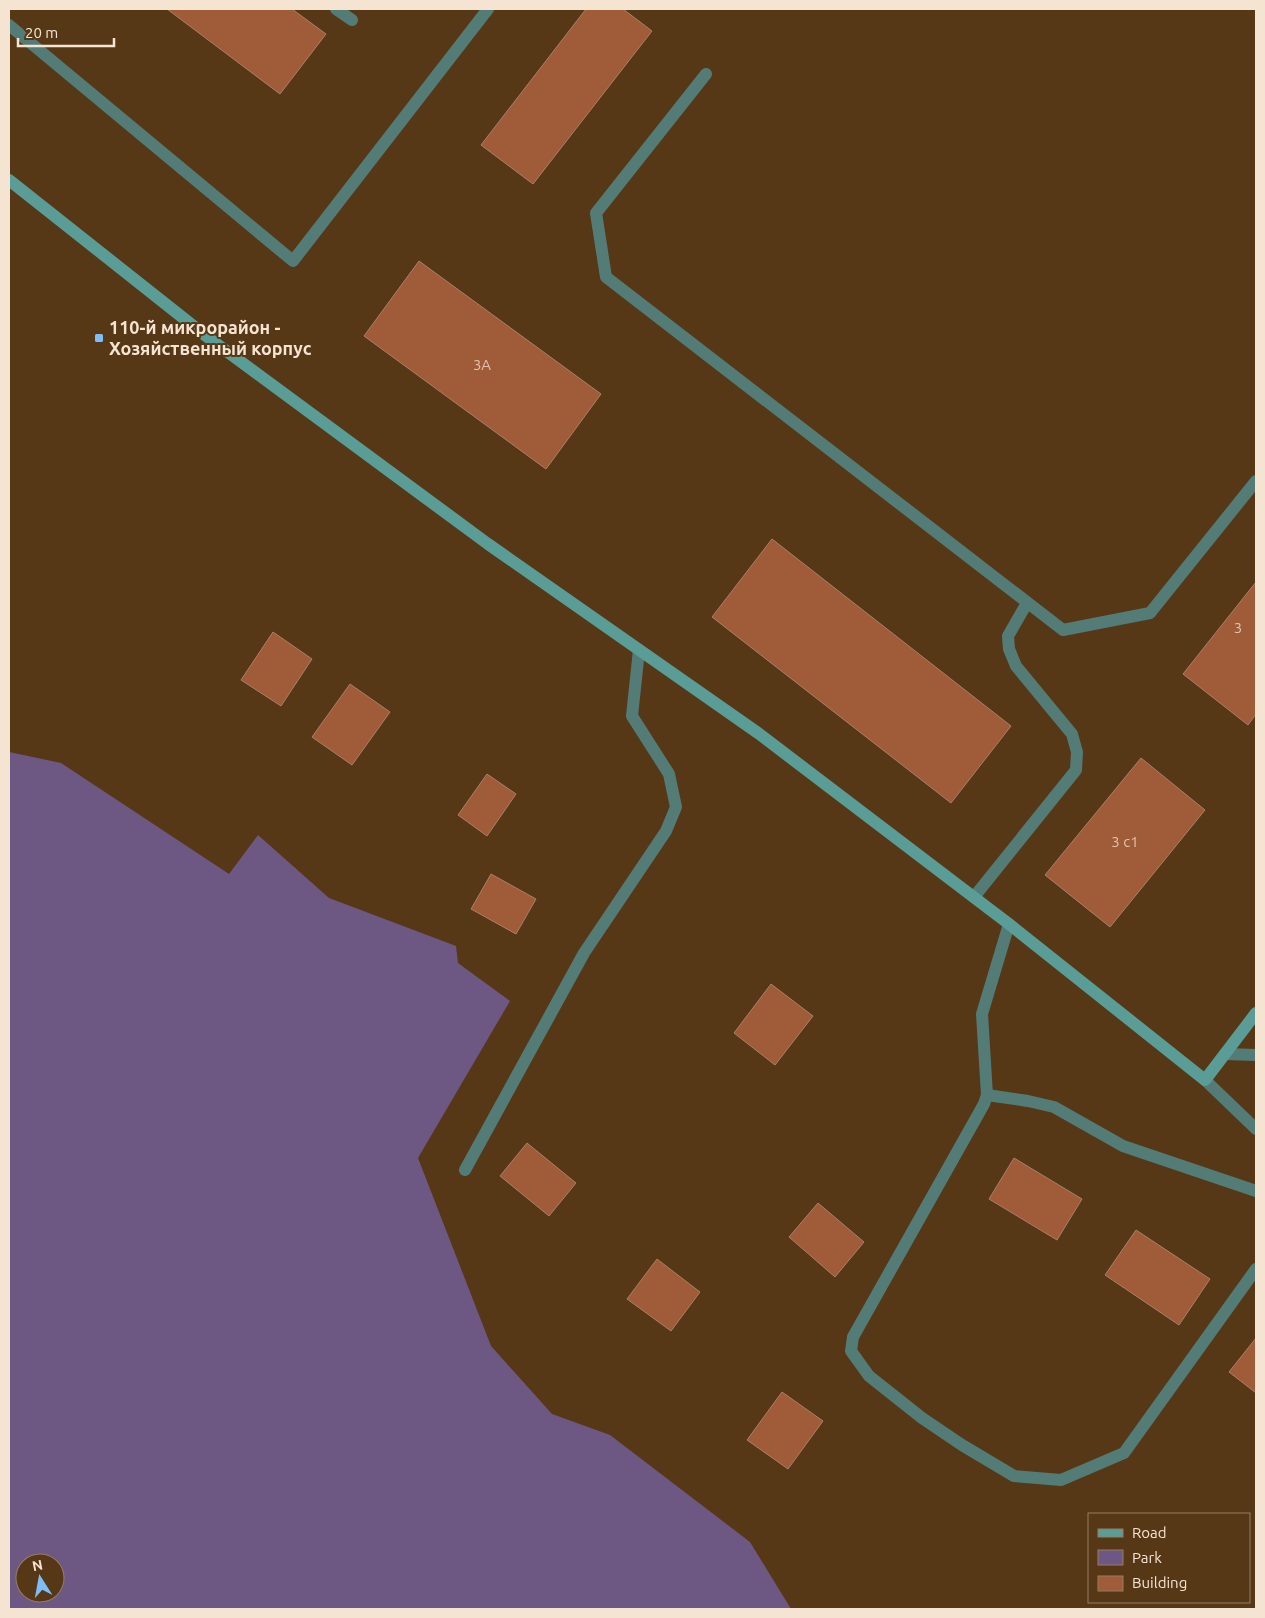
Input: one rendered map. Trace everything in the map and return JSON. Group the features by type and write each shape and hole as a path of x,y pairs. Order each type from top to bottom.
{"street":[{"path":"336,9 352,20"},
{"path":"9,25 294,262 488,9"},
{"path":"706,74 596,214 606,277 1063,630 1150,613 1256,481"},
{"path":"9,180 206,336 488,544 758,733 1009,924 1206,1080 1256,1129"},
{"path":"974,898 1076,770 1076,752 1072,734 1016,666 1009,648 1008,636 1027,602"},
{"path":"465,1170 584,953 666,831 676,806 669,774 632,716 639,650"},
{"path":"1009,924 982,1014 987,1095 984,1104 852,1337 852,1351 869,1376 922,1418 962,1446 1014,1476 1061,1480 1124,1452 1256,1268"},
{"path":"1206,1080 1256,1014"},
{"path":"1225,1054 1256,1055"},
{"path":"987,1095 1054,1107 1123,1146 1256,1191"}],"green space":[{"path":"9,752 61,763 229,874 258,835 329,898 456,946 458,963 510,1001 418,1158 491,1346 552,1414 610,1435 750,1542 791,1609 9,1609"}],"building":[{"path":"167,9 292,9 326,34 280,94"},
{"path":"586,9 623,9 652,31 533,184 481,145"},
{"path":"419,261 601,394 546,469 364,336"},
{"path":"772,539 1011,726 951,803 712,617"},
{"path":"1256,582 1256,714 1248,725 1183,674"},
{"path":"273,632 312,659 281,706 241,680"},
{"path":"350,684 390,712 352,765 312,737"},
{"path":"1141,758 1205,810 1110,927 1045,875"},
{"path":"487,774 516,794 487,836 458,815"},
{"path":"491,874 536,899 516,934 471,909"},
{"path":"771,984 813,1016 775,1065 734,1033"},
{"path":"527,1143 576,1183 549,1216 500,1176"},
{"path":"1014,1158 1082,1199 1057,1240 989,1199"},
{"path":"818,1203 864,1242 835,1277 789,1237"},
{"path":"1136,1230 1210,1279 1179,1325 1105,1275"},
{"path":"657,1259 700,1292 671,1331 627,1299"},
{"path":"1256,1338 1256,1393 1229,1372"},
{"path":"782,1392 823,1421 788,1469 747,1440"}],"place":[{"name":"110-й микрорайон - Хозяйственный корпус","path":"99,338"}]}
